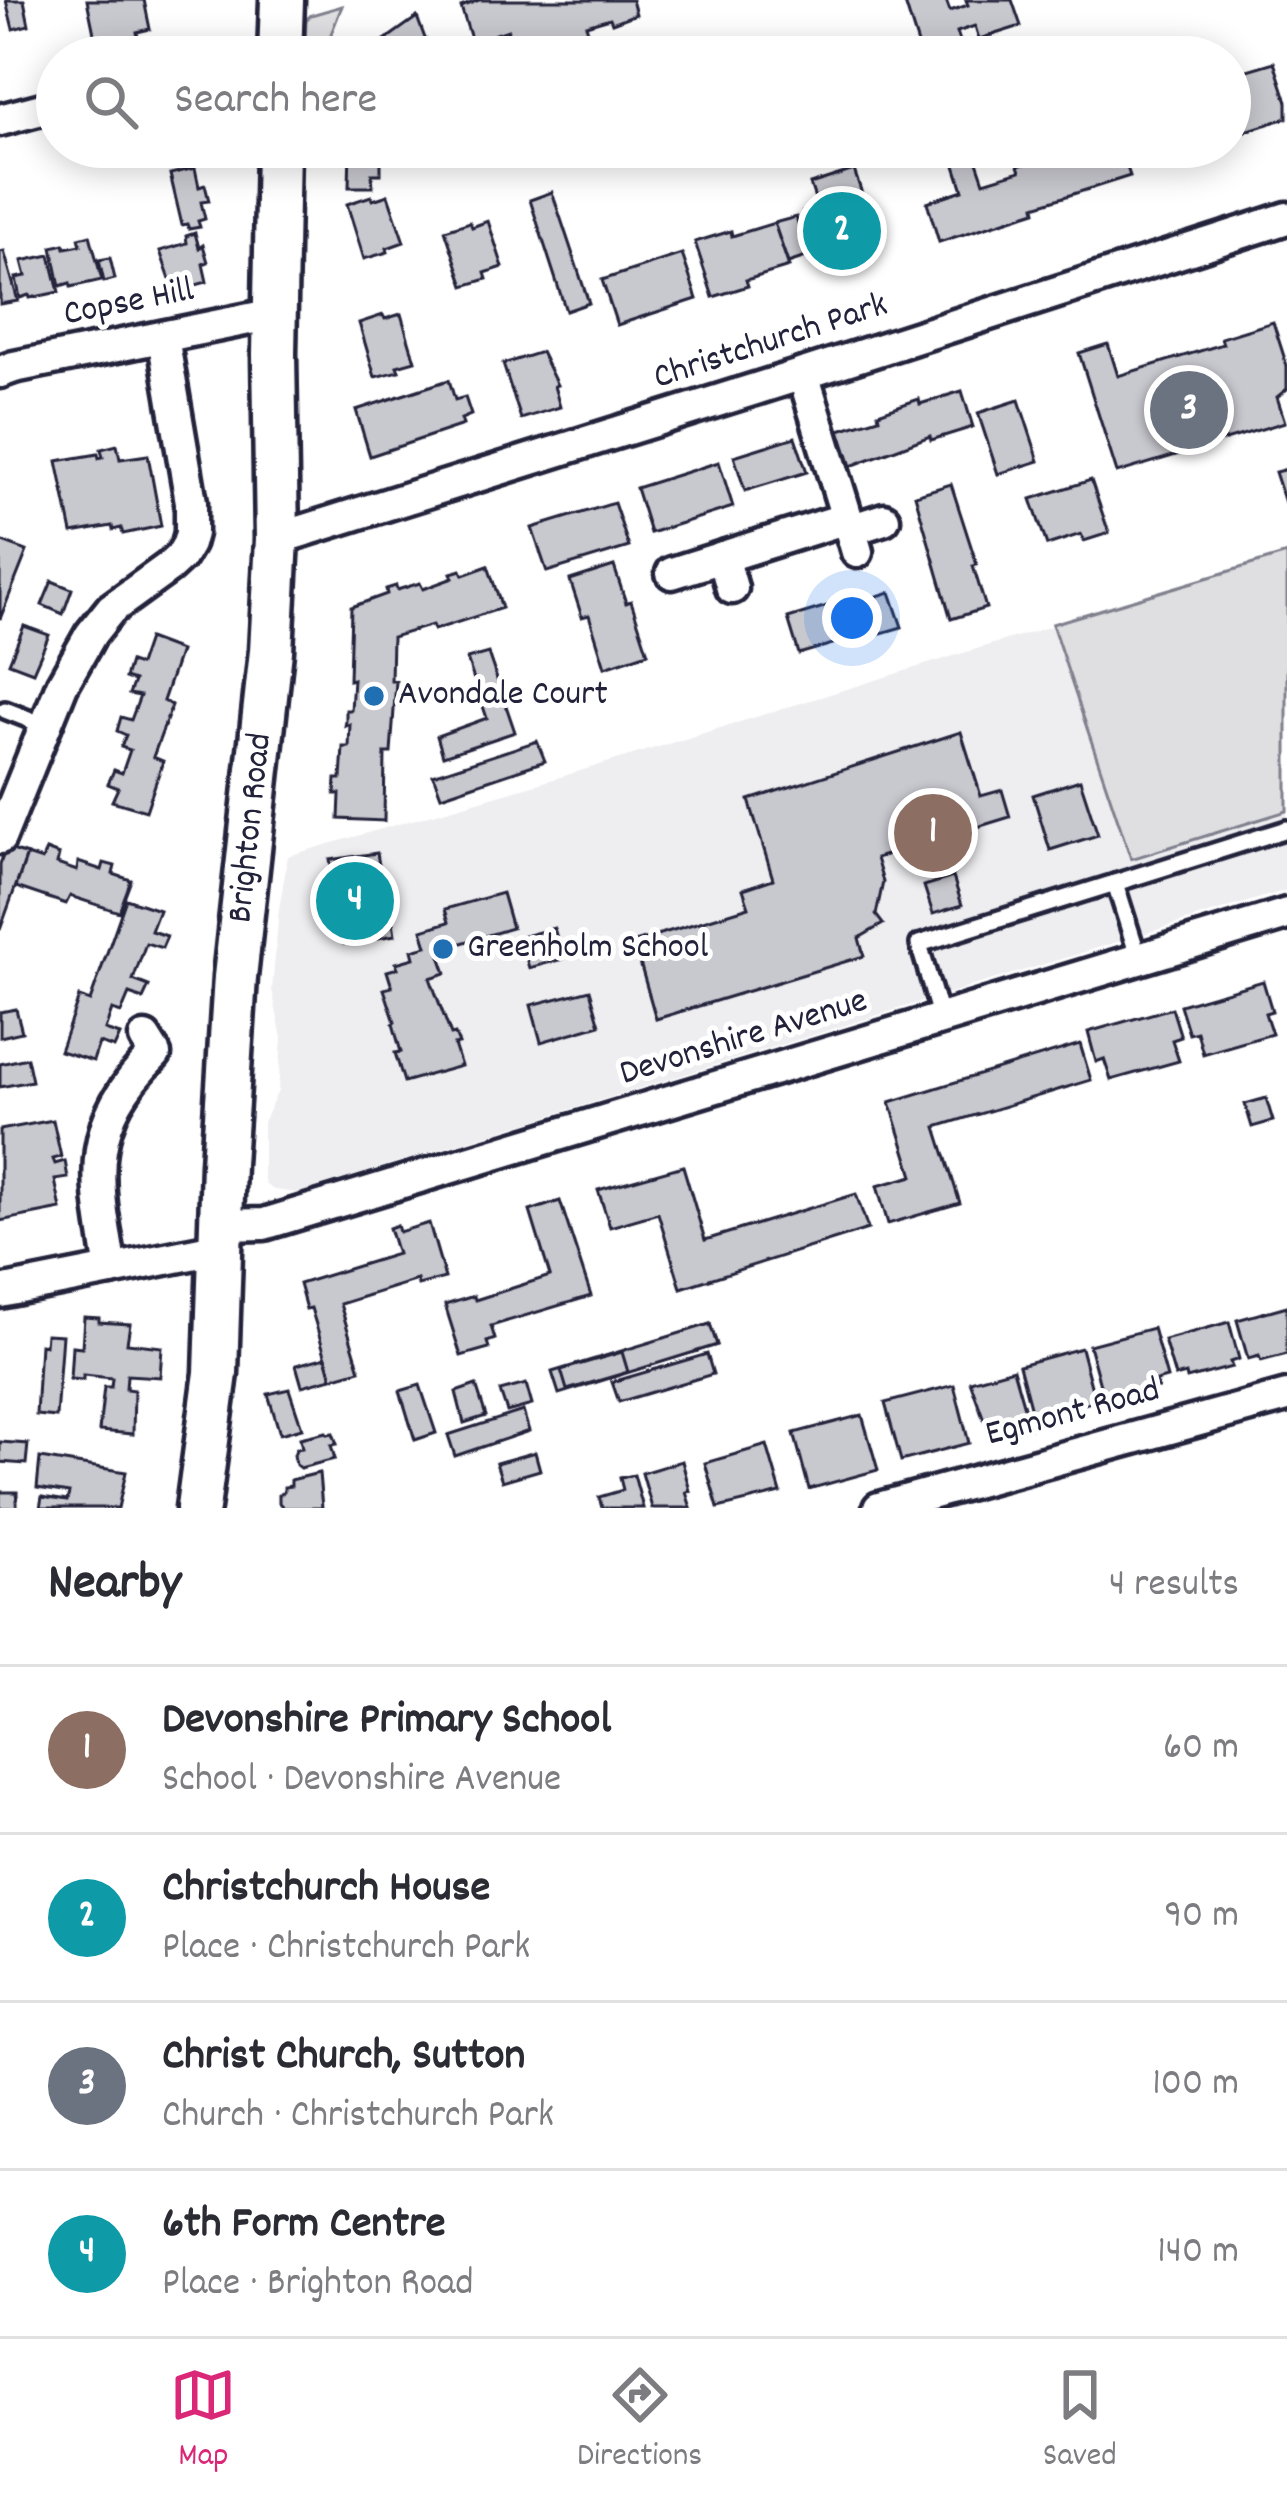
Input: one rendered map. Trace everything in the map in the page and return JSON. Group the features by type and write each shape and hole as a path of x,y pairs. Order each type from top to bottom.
{"main road":[{"path":"281,36 282,0"},
{"name":"Brighton Road","path":"198,1508 216,1373 236,977 271,652 277,539 277,168"}],"street":[{"path":"0,120 36,111"},
{"name":"Christchurch Park","path":"277,539 1287,218"},
{"name":"Copse Hill","path":"0,372 274,314"},
{"path":"0,838 62,685 91,634 111,609 169,567 188,544 191,502 163,337"},
{"path":"803,374 851,533"},
{"path":"672,573 722,557 851,533 884,519"},
{"path":"722,557 732,589"},
{"name":"Devonshire Avenue","path":"0,1292 111,1270 1287,914"},
{"path":"111,1270 100,1205 100,1144 123,1090 155,1054 146,1038"},
{"name":"Egmont Road","path":"879,1508 1287,1396"}],"lane":[{"path":"5,710 46,726"},
{"path":"941,1019 919,944 1287,829"},
{"path":"1114,883 1139,959"}],"shaded area":[{"path":"342,6 330,36 305,36 311,15"},
{"path":"1287,554 1287,811 1131,859 1052,624"},
{"path":"1266,560 1287,629 1287,890 297,1193 266,1185 263,1122 278,1091 282,1038 272,990 288,856"}],"building":[{"path":"6,0 24,0 29,25 13,29"},
{"path":"87,0 144,0 150,29 137,32 138,36 95,36"},
{"path":"479,0 632,0 636,14 612,23 610,18 586,25 589,36 506,36 508,30 470,36 461,7"},
{"path":"904,0 946,0 950,11 968,5 966,0 1012,0 1021,26 989,36 978,36 975,26 957,32 958,36 915,36"},
{"path":"417,17 424,36 390,36"},
{"path":"1274,62 1287,102 1287,118 1251,129 1251,69"},
{"path":"195,168 199,187 205,185 209,201 201,202 205,219 198,221 200,227 189,229 182,225 170,174"},
{"path":"349,168 381,168 381,174 372,174 373,187 349,187"},
{"path":"956,168 979,168 984,182 1019,168 1127,168 1130,176 939,242 927,202 963,190"},
{"path":"854,170 881,250 835,263 832,255 818,259 803,212 818,207 810,184"},
{"path":"552,192 589,303 566,311 530,200"},
{"path":"388,195 404,242 364,259 347,204"},
{"path":"796,217 809,256 788,263 774,223"},
{"path":"488,221 503,267 485,273 487,279 464,286 445,230"},
{"path":"774,223 789,267 746,280 748,286 713,297 695,242"},
{"path":"195,233 208,262 203,264 207,282 174,291 160,251 187,243 186,236"},
{"path":"90,235 102,280 60,286 52,247 81,245 79,238"},
{"path":"4,251 18,301 0,304 0,252"},
{"path":"682,254 697,299 617,325 602,280"},
{"path":"50,255 59,292 20,298 16,278 26,276 22,261"},
{"path":"110,258 115,279 104,282 99,260"},
{"path":"401,314 415,361 375,377 359,323"},
{"path":"1273,322 1287,366 1287,389 1277,397 1285,422 1117,473 1079,353 1108,344 1118,376 1223,344 1221,338"},
{"path":"541,352 557,385 560,407 521,419 503,364"},
{"path":"449,380 455,400 465,397 471,415 461,419 463,425 370,456 356,410"},
{"path":"962,391 973,427 931,440 930,436 851,466 839,430 919,399 920,404"},
{"path":"1019,400 1039,461 998,474 978,413"},
{"path":"795,437 807,472 745,491 734,456"},
{"path":"117,445 120,459 148,455 161,526 123,534 121,528 113,530 112,526 72,533 57,461 103,457 101,449"},
{"path":"719,462 733,507 650,533 636,488"},
{"path":"1287,469 1287,506 1286,506 1275,472"},
{"path":"1091,480 1109,533 1084,541 1081,534 1047,545 1031,499"},
{"path":"951,484 986,608 951,619 915,495"},
{"path":"614,503 629,547 547,572 532,528"},
{"path":"0,541 27,551 0,619"},
{"name":"Avondale Court","path":"488,566 502,608 434,630 432,625 392,637 391,681 396,681 391,753 385,753 384,821 339,819 336,779 341,779 343,747 349,747 350,724 345,726 353,679 349,680 351,607 396,586 397,590 420,583 423,589 453,578 451,573 461,570 463,575"},
{"path":"614,566 648,653 605,667 589,615 582,617 570,580"},
{"path":"52,581 72,589 63,614 42,605"},
{"path":"890,592 902,627 799,654 788,618"},
{"path":"24,626 49,635 33,672 9,663"},
{"path":"148,639 180,651 163,701 172,705 153,757 163,761 146,811 112,801 118,788 108,784 114,770 122,773 130,750 121,747 126,735 117,731 121,717 131,720 140,696 129,694 134,681 125,678 130,662 139,665"},
{"path":"488,653 515,732 443,756 437,736 487,718 467,659"},
{"path":"961,732 981,796 1002,790 1010,817 876,858 883,882 876,915 883,924 859,938 864,956 656,1019 634,942 749,907 743,889 773,879 749,800"},
{"path":"537,741 545,761 441,796 433,775"},
{"path":"1080,780 1098,835 1050,850 1033,795"},
{"path":"6,848 27,855 0,930 0,864"},
{"path":"46,850 59,855 57,864 77,871 78,862 102,870 104,863 115,866 113,874 131,880 119,912 70,896 66,904 16,887 27,855 42,860"},
{"path":"377,853 395,935 344,944 340,921 329,923 326,894 336,893 330,860"},
{"path":"953,877 962,905 933,914 924,886"},
{"name":"Greenholm School","path":"502,893 512,928 438,950 446,973 430,978 451,1035 455,1034 459,1044 454,1045 461,1066 404,1082 395,1053 401,1052 395,1022 384,989 392,987 387,971 414,958 412,950 427,946 422,930 449,922 445,909"},
{"path":"126,899 159,910 151,931 167,936 162,948 146,943 133,980 149,986 143,999 129,994 121,1013 112,1010 105,1030 120,1035 114,1048 99,1043 93,1061 60,1051 79,997 90,1001"},
{"path":"554,928 563,959 529,968 520,937"},
{"path":"1263,981 1272,1011 1265,1013 1272,1034 1203,1054 1197,1032 1189,1034 1180,1005"},
{"path":"590,990 600,1025 541,1042 531,1005"},
{"path":"1172,1008 1181,1037 1172,1040 1179,1061 1111,1080 1104,1059 1096,1062 1088,1032"},
{"path":"16,1009 22,1032 0,1037 0,1012"},
{"path":"1080,1044 1091,1080 936,1127 960,1203 888,1224 877,1186 913,1176 890,1102"},
{"path":"27,1058 32,1081 0,1087 0,1064"},
{"path":"1266,1098 1273,1121 1252,1127 1245,1104"},
{"path":"53,1120 61,1157 53,1159 55,1164 65,1161 68,1178 55,1180 61,1209 0,1221 0,1130"},
{"path":"683,1166 705,1240 856,1194 868,1229 681,1288 658,1213 610,1227 598,1190"},
{"path":"560,1201 591,1296 491,1326 495,1339 487,1342 489,1348 461,1356 445,1305 550,1276 530,1211"},
{"path":"429,1223 445,1278 418,1285 417,1280 340,1304 360,1370 332,1378 299,1284 397,1254 389,1228 397,1225 399,1232"},
{"path":"1287,1306 1287,1354 1261,1361 1259,1356 1248,1359 1237,1320"},
{"path":"84,1317 130,1324 127,1343 162,1347 160,1377 127,1375 126,1389 134,1390 133,1434 99,1431 104,1387 111,1387 112,1378 83,1375 83,1380 70,1379 72,1346 82,1347"},
{"path":"1229,1322 1239,1359 1230,1362 1232,1367 1187,1379 1186,1374 1175,1377 1164,1340"},
{"path":"710,1324 717,1345 628,1372 622,1352"},
{"path":"710,1324 717,1345 559,1394 552,1372"},
{"path":"1153,1328 1167,1378 1156,1381 1158,1388 1114,1400 1113,1394 1103,1396 1089,1345"},
{"path":"46,1334 62,1335 56,1417 36,1415 40,1344 45,1345"},
{"path":"1081,1348 1095,1401 1033,1418 1019,1365"},
{"path":"622,1352 628,1372 567,1390 561,1370"},
{"path":"707,1354 713,1374 619,1402 612,1382"},
{"path":"326,1357 332,1378 302,1386 296,1365"},
{"path":"1013,1369 1030,1428 991,1439 970,1381"},
{"path":"526,1384 532,1405 507,1412 500,1391"},
{"path":"420,1385 436,1433 415,1440 400,1391"},
{"path":"476,1385 486,1416 464,1423 456,1392"},
{"path":"954,1385 969,1443 901,1461 885,1403"},
{"path":"289,1389 302,1428 280,1434 268,1394"},
{"path":"523,1411 529,1431 455,1456 448,1435"},
{"path":"862,1415 878,1470 809,1489 794,1433"},
{"path":"333,1433 337,1444 331,1445 335,1459 296,1465 300,1438"},
{"path":"0,1442 28,1444 26,1464 0,1462"},
{"path":"767,1445 781,1493 718,1508 705,1463"},
{"path":"535,1452 540,1470 502,1481 496,1463"},
{"path":"40,1458 126,1472 118,1508 40,1508 42,1497 67,1501 69,1493 37,1488"},
{"path":"682,1461 691,1508 652,1508 642,1473"},
{"path":"319,1473 322,1508 284,1508 279,1503 279,1495 291,1486 291,1480"},
{"path":"634,1475 643,1508 602,1508 599,1497 623,1490 620,1478"},
{"path":"0,1492 17,1492 17,1508 0,1508"}],"place":[{"name":"Christchurch House","path":"842,231"},
{"name":"Christ Church, Sutton","path":"1189,410"},
{"name":"Avondale Court","path":"374,696"},
{"name":"Devonshire Primary School","path":"933,833"},
{"name":"6th Form Centre","path":"355,901"},
{"name":"Greenholm School","path":"443,949"}]}
